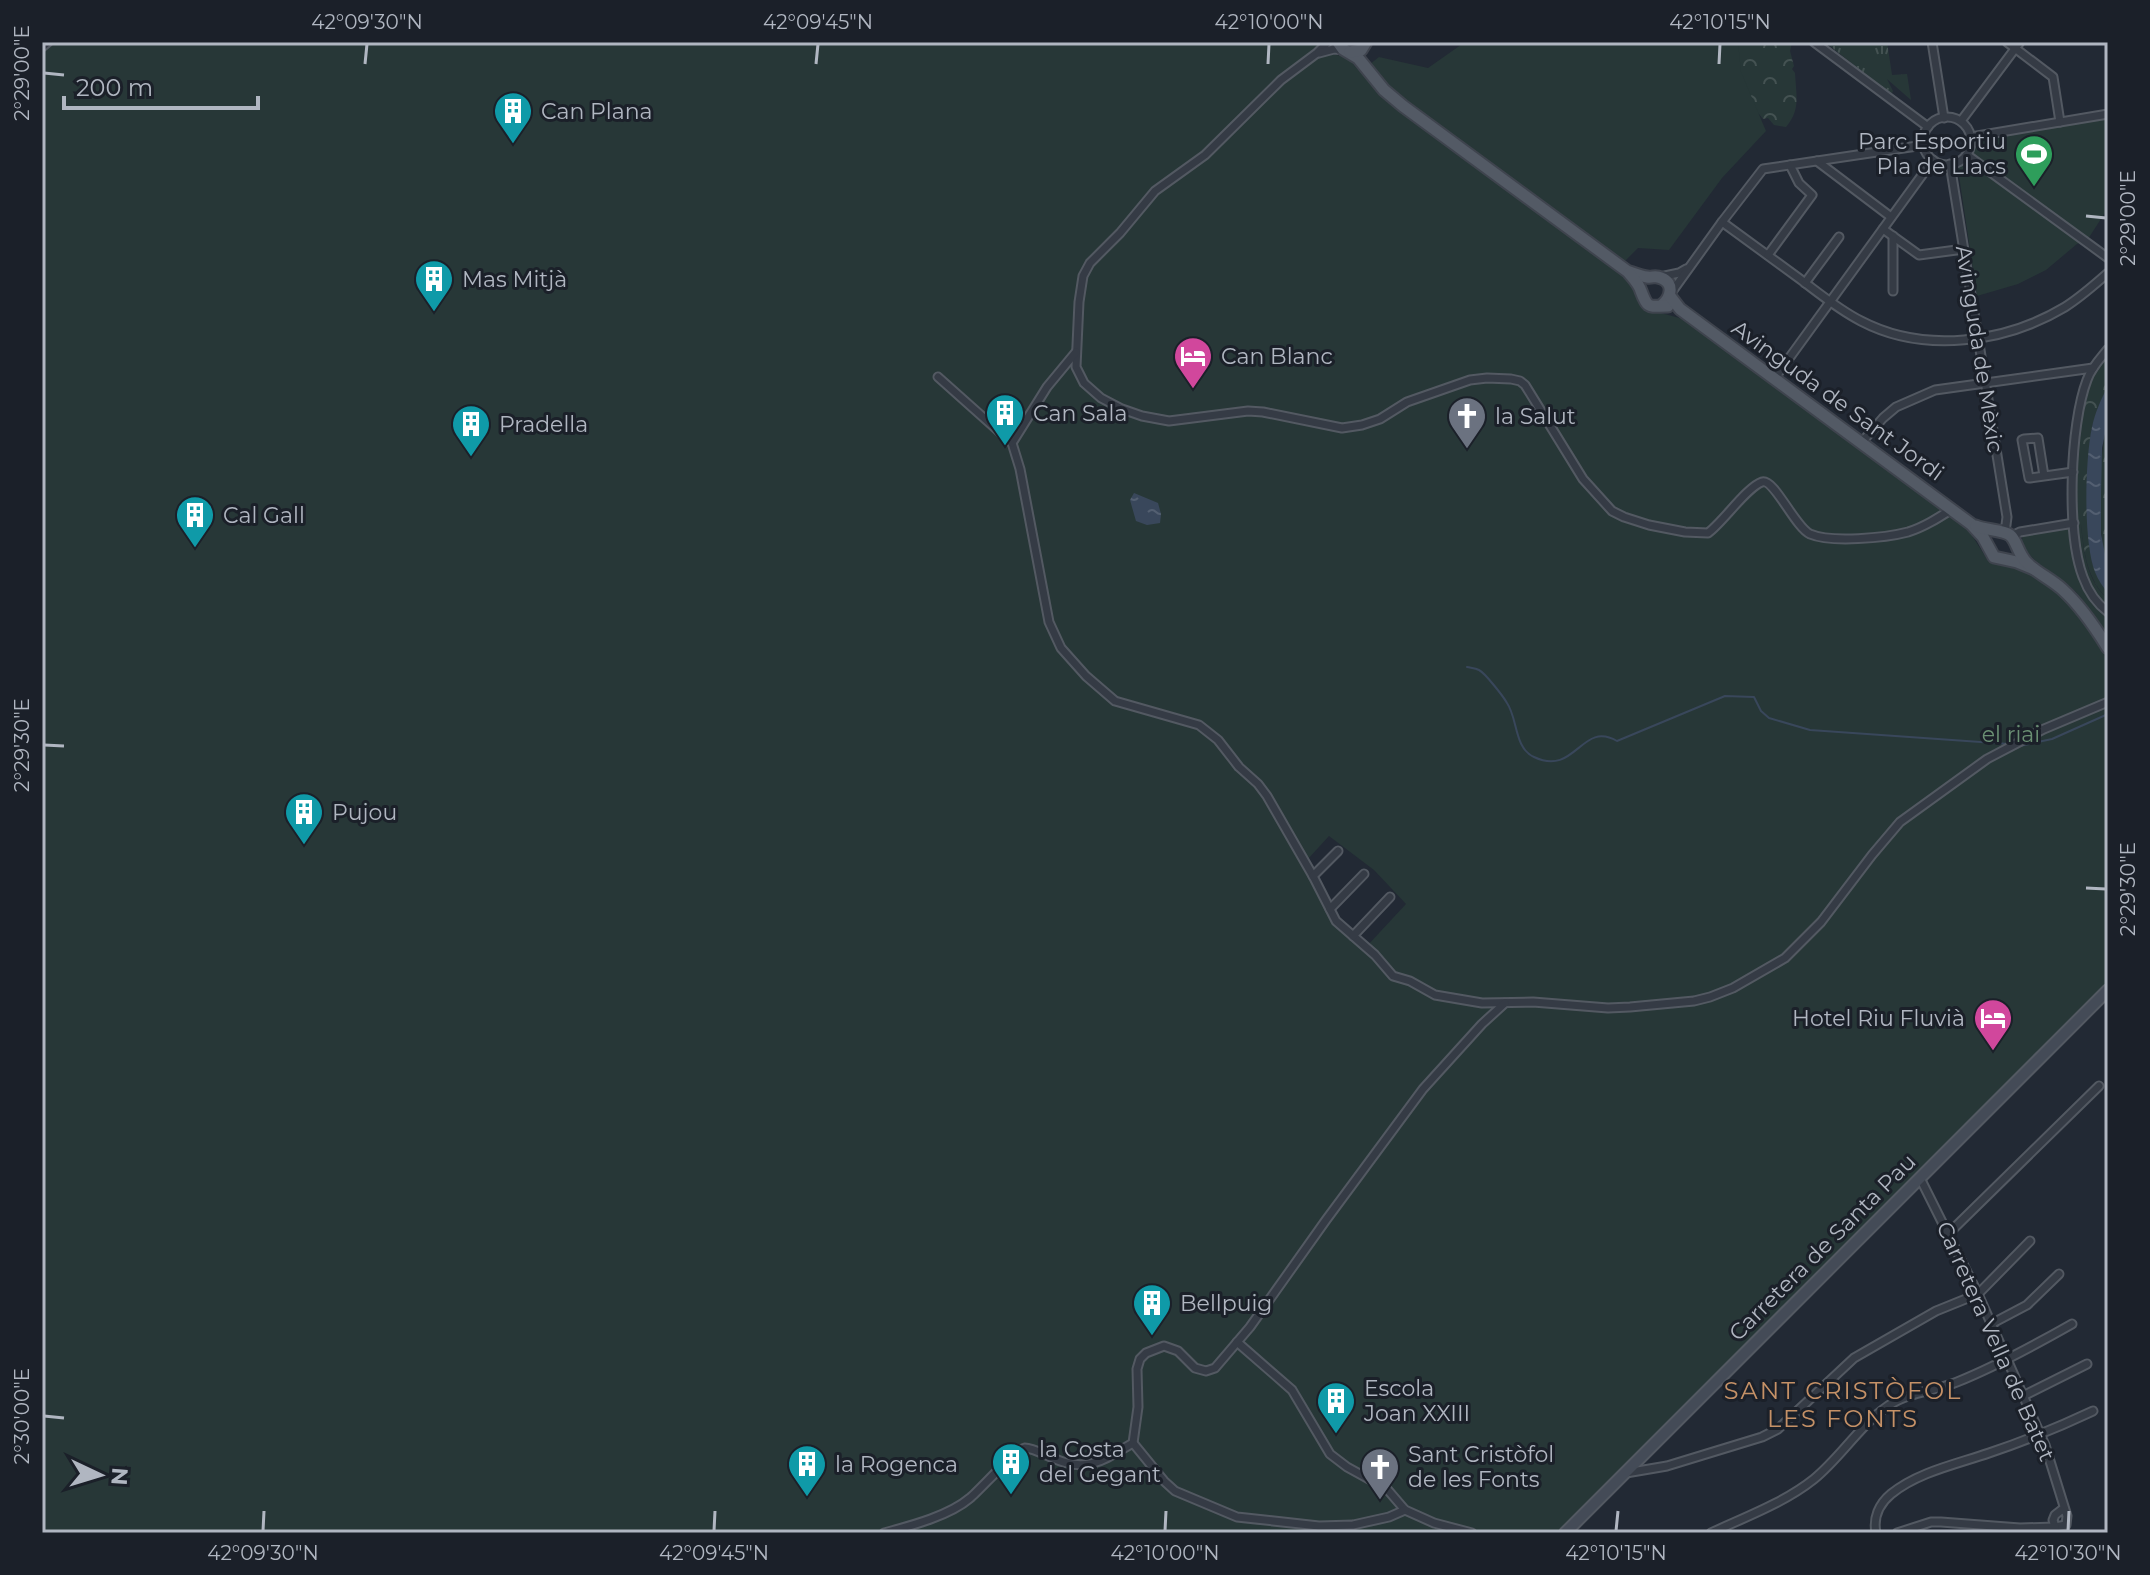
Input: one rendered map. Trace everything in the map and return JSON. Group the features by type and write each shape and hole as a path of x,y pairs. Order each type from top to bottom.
{"main road":[{"path":"1344,48 1356,52 1364,45"},
{"path":"1364,45 1366,68"},
{"path":"1344,48 1403,106 1627,271 1647,304 1654,307 1668,298 1669,285 1627,271"},
{"path":"1641,290 1645,281 1655,278"},
{"name":"Avinguda de Sant Jordi","path":"1668,298 1971,524 1989,552"},
{"name":"Avinguda de Sant Jordi","path":"1971,524 2002,532"},
{"path":"2034,569 1994,557 1989,552 1989,541 1994,534 2009,534 2024,560 2075,602 2108,648"},
{"path":"2001,560 2010,557 2015,544"},
{"name":"Carretera de Santa Pau","path":"1565,1533 2108,990"}],"street":[{"path":"42,47 48,42"},
{"path":"1314,42 1317,53"},
{"path":"1328,42 1281,80 1205,155 1155,191 1090,263 1083,276 1079,302 1076,367 1084,383 1101,398 1142,416 1169,421 1248,411 1342,428 1380,419 1407,402 1470,380 1520,381 1583,479 1612,511 1624,517 1685,532 1708,533 1764,481 1772,484 1805,531 1819,537 1875,538 1910,531 1952,509"},
{"path":"1814,42 1928,127"},
{"path":"1932,42 1944,118"},
{"path":"2007,42 2018,45 2053,77 2060,122"},
{"path":"1961,121 2018,45"},
{"path":"1317,53 1344,48"},
{"path":"1971,137 2108,114"},
{"path":"1944,118 1961,121 1971,137 1967,155 1950,164 1933,160 1924,145 1928,127 1944,118"},
{"path":"1668,298 1763,169 1924,145"},
{"path":"1967,155 2108,258"},
{"path":"1774,379 1933,160"},
{"path":"1817,161 1891,217"},
{"name":"Avinguda de Mèxic","path":"1950,164 2007,517 2002,532"},
{"path":"1768,255 1812,195 1799,183 1790,165"},
{"path":"1722,222 1857,319 1897,335 1939,340 1978,338 2017,329 2068,305 2108,273"},
{"path":"1883,229 1919,255 1964,249"},
{"path":"1893,236 1893,291"},
{"path":"1805,283 1839,237"},
{"path":"1655,278 1688,268"},
{"path":"2108,349 2087,379 2079,409 2073,472 2074,523 2082,574 2097,602 2108,612"},
{"path":"1012,443 1047,387 1077,350"},
{"path":"1862,442 1896,407 1935,390 2093,368"},
{"path":"938,377 1012,443 1020,469 1049,622 1061,648 1086,676 1115,701 1199,725 1218,740 1239,767 1258,784 1285,826 1336,921 1375,955 1393,976 1410,981 1435,995 1482,1003 1630,1007 1694,1001 1733,988 1785,958 1821,922 1900,822 1987,759 2044,729 2108,702"},
{"path":"2044,476 2038,438 2022,440 2028,477 2044,476 2073,472"},
{"path":"2015,544 2016,534 2020,532 2074,523"},
{"path":"1313,876 1338,851"},
{"path":"1330,909 1364,874"},
{"path":"1353,936 1390,897"},
{"path":"1405,1510 1353,1525 1319,1526 1237,1517 1175,1491 1133,1443 1138,1407 1137,1369 1146,1353 1159,1347 1172,1348 1195,1368 1206,1371 1215,1368 1423,1089 1482,1024 1507,1002"},
{"path":"1949,1233 2099,1086"},
{"name":"Carretera Vella de Batet","path":"1920,1178 1978,1294 2041,1435 2064,1508"},
{"path":"1624,1474 1667,1466 1768,1434 1788,1422 1862,1352 1936,1311 1978,1294 2030,1241"},
{"path":"1991,1324 2027,1305 2059,1274"},
{"path":"1711,1533 1808,1484 1874,1418 1895,1402 1958,1382 2007,1360 2072,1324"},
{"path":"1237,1342 1292,1390 1330,1454 1387,1489 1405,1510 1434,1523 1472,1533"},
{"path":"2023,1396 2087,1364"},
{"path":"1876,1533 1874,1523 1879,1508 1908,1483 2041,1435 2093,1411"},
{"path":"884,1533 960,1505 988,1482 1018,1450 1027,1448 1067,1465 1086,1466 1104,1460 1133,1443"},
{"path":"1897,1533 1931,1522 2020,1528 2055,1527 2063,1526 2067,1522 2064,1508 2055,1515 2055,1527"}],"green space":[{"name":"el riai","path":"42,42 1327,42 1331,54 1347,57 1360,72 1379,57 1428,68 1465,42 1738,42 1741,72 1766,131 1722,178 1669,250 1638,248 1616,270 1629,282 1643,308 1683,319 1967,528 1989,562 2026,570 2068,602 2088,627 2108,661 2108,985 1557,1533 42,1533","holes":["1329,836 1374,870 1406,904 1367,946 1342,923 1308,859"]},
{"path":"1622,42 1792,42 1790,51 1797,95 1794,114 1786,127 1774,125 1768,118 1763,119 1759,114"},
{"path":"1825,42 1887,42 1892,75 1907,74 1911,100 1887,79 1893,91 1888,92"},
{"name":"Parc Esportiu Pla de Llacs","path":"2108,117 2108,208 2088,239 2077,244 2046,270 2018,284 1977,296 1958,169 1967,159 1974,139"},
{"path":"2108,356 2108,386 2092,426 2087,509 2092,562 2108,599 2091,574 2081,525 2077,525 2077,471 2078,433 2085,398 2092,378"},
{"path":"2108,420 2108,569 2100,494"},
{"path":"2081,524 2091,574 2108,599 2108,639 2076,592 2039,564 2021,542 2023,536 2030,533"}],"water":[{"path":"2108,386 2108,420 2102,448 2101,534 2108,569 2108,593 2095,572 2091,558 2086,500 2092,427"},
{"path":"1134,493 1158,503 1160,523 1147,525 1136,521 1130,500"}],"waterway":[{"path":"1467,667 1482,672 1505,700 1528,753 1548,761 1560,760 1595,737 1605,736 1617,741 1725,696 1754,697 1761,711 1769,718 1810,730 2009,744"},
{"path":"2015,747 2052,739 2108,714"}],"place":[{"name":"Can Plana","path":"513,145"},
{"name":"Parc Esportiu Pla de Llacs","path":"2034,188"},
{"name":"Mas Mitjà","path":"434,313"},
{"name":"Can Blanc","path":"1193,390"},
{"name":"Can Sala","path":"1005,447"},
{"name":"la Salut","path":"1467,450"},
{"name":"Pradella","path":"471,458"},
{"name":"Cal Gall","path":"195,549"},
{"name":"Pujou","path":"304,846"},
{"name":"Hotel Riu Fluvià","path":"1993,1052"},
{"name":"Bellpuig","path":"1152,1337"},
{"name":"Escola Joan XXIII","path":"1336,1435"},
{"name":"la Costa del Gegant","path":"1011,1496"},
{"name":"la Rogenca","path":"807,1498"},
{"name":"Sant Cristòfol de les Fonts","path":"1380,1501"}],"district":[{"name":"SANT CRISTÒFOL LES FONTS","path":"1843,1405"}]}
